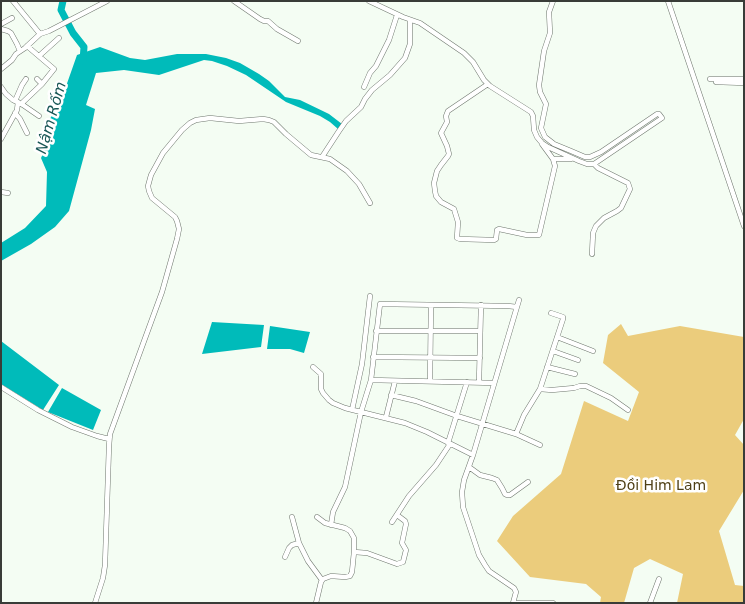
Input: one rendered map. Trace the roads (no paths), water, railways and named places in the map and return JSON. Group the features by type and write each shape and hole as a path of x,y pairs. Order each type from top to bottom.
{"street":[{"path":"13,1 40,34"},
{"path":"1,69 40,34 107,1"},
{"path":"234,1 298,41"},
{"path":"244,7 248,1"},
{"path":"369,1 397,15 420,23 464,53 474,62 488,84 532,113 548,140 583,156 590,157 601,152 657,114 662,118 594,164 587,164 575,159 548,147 542,142"},
{"path":"488,84 448,111 446,116 447,123 441,133 449,154 438,168 434,183 436,196 441,202 454,209 457,220 457,238 494,240 499,229 527,235 539,235 555,166 553,159 536,134 538,122 546,105 539,83 544,50 550,33 549,15 554,1"},
{"path":"668,1 744,226"},
{"path":"364,88 370,73 376,66 390,40 397,15"},
{"path":"1,24 12,18"},
{"path":"322,157 346,121 361,107 372,90 390,75 404,58 410,44 410,20"},
{"path":"1,30 11,33 20,51"},
{"path":"39,56 59,38"},
{"path":"18,102 42,84 54,69 27,46"},
{"path":"710,78 744,79"},
{"path":"1,139 15,113 22,85 26,79"},
{"path":"37,79 42,84"},
{"path":"716,82 744,84"},
{"path":"1,87 6,94 39,116"},
{"path":"15,113 27,133"},
{"path":"95,603 105,565 109,439 162,292 179,229 175,217 152,198 148,186 156,165 170,143 190,123 203,118 239,121 263,119 274,122 311,154 335,162 352,175 370,203"},
{"path":"553,159 575,159"},
{"path":"592,254 593,233 596,226 604,218 621,208 630,189 628,183 598,168 594,164"},
{"path":"1,192 8,193"},
{"path":"352,410 362,364 370,296"},
{"path":"519,300 463,487 462,501 475,545 487,569 514,588 516,592 515,603 553,603"},
{"path":"331,525 332,512 344,490 361,412 371,380 380,304 517,307"},
{"path":"430,381 431,305"},
{"path":"479,382 481,305"},
{"path":"516,434 524,415 540,389 564,318 550,313"},
{"path":"376,331 480,331"},
{"path":"557,337 593,351"},
{"path":"553,351 578,360"},
{"path":"373,357 480,358"},
{"path":"313,367 320,374 322,391 329,400 338,406 386,417 412,426 473,455"},
{"path":"547,367 575,374"},
{"path":"371,380 494,382"},
{"path":"386,417 395,381"},
{"path":"392,522 409,496 436,465 449,443 467,382"},
{"path":"540,389 552,390 586,386 608,396 628,410"},
{"path":"1,387 34,408 72,427 109,439"},
{"path":"392,395 422,402 457,416 516,434 540,445"},
{"path":"469,467 480,475 497,480 507,495 528,482"},
{"path":"354,552 367,552 397,564 403,562 406,550 402,542 406,524 405,521 396,515"},
{"path":"316,603 322,580 331,576 350,576 354,552 354,538 350,531 323,522 317,516"},
{"path":"292,517 299,544 308,561 322,580"},
{"path":"285,557 292,545 299,544"},
{"path":"650,603 659,579"}],"water":[{"path":"100,47 130,58 145,60 177,54 206,54 226,58 240,63 259,74 285,97 300,100 329,114 342,124 338,129 320,116 286,102 246,75 212,61 204,60 159,75 124,70 96,73 86,105 95,109 91,130 69,211 55,227 31,244 1,261 1,243 25,228 46,206 47,172 41,158 48,143 50,119 64,92 77,55"},
{"path":"212,322 264,325 261,347 202,354"},
{"path":"270,326 310,332 304,353 290,349 267,349"},
{"path":"1,341 59,385 43,410 1,384"},
{"path":"62,388 101,410 93,430 48,412"}],"waterway":[{"name":"Nậm Rốm","path":"63,1 61,10 73,33 84,47 83,61"}],"park label":[{"name":"Đồi Him Lam","path":"661,486"}]}
